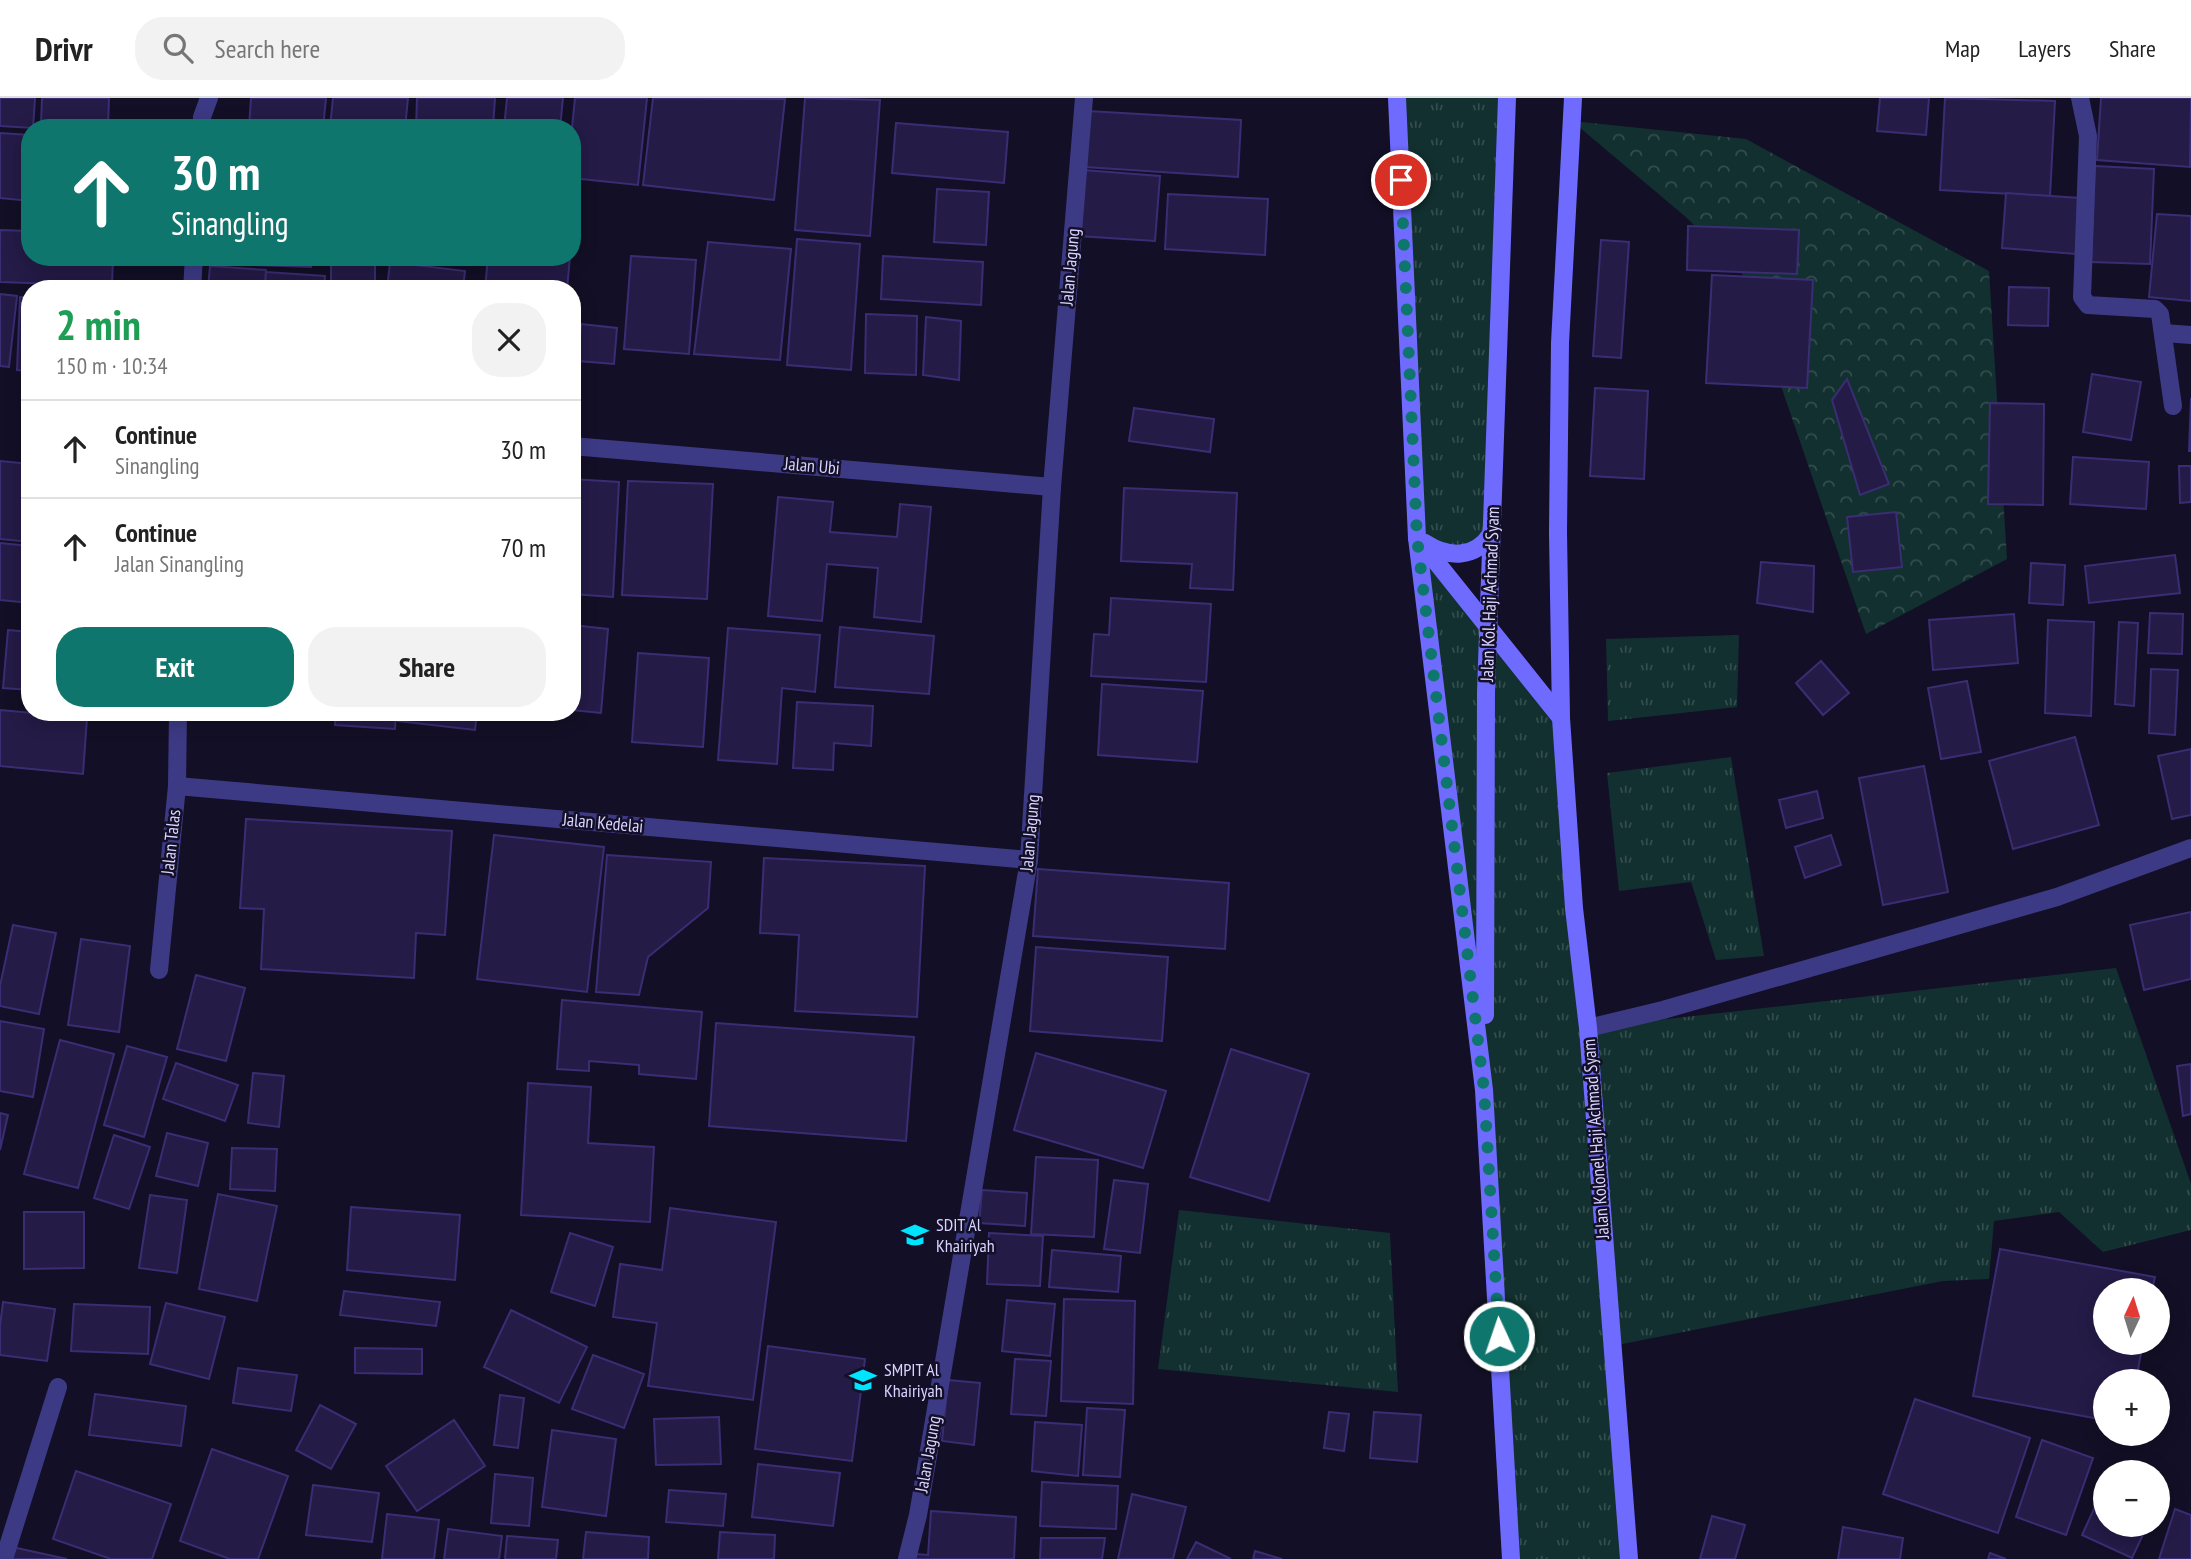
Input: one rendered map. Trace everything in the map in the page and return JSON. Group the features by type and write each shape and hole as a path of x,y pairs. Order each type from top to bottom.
{"main road":[{"path":"1397,98 1417,538 1484,1090 1511,1559"},
{"name":"Jalan Kol. Haji Achmad Syam","path":"1484,1090 1486,706 1507,98"},
{"path":"1561,718 1558,533 1560,343 1573,98"},
{"path":"1417,538 1434,549 1463,554 1482,547 1491,534"},
{"path":"1417,538 1561,718"},
{"name":"Jalan Kolonel Haji Achmad Syam","path":"1561,718 1574,908 1588,1028 1629,1559"}],"street":[{"path":"202,119 209,98"},
{"name":"Jalan Jagung","path":"907,1559 918,1515 1030,860 1052,487 1084,98"},
{"path":"2080,98 2088,136 2082,297 2088,305 2155,309 2161,314 2174,406"},
{"path":"2164,333 2191,335"},
{"name":"Jalan Ubi","path":"581,447 1052,487"},
{"name":"Jalan Talas","path":"159,970 177,786 178,721"},
{"name":"Jalan Kedelai","path":"177,786 1030,860"},
{"path":"1588,1028 1663,1010 2057,897 2191,848"},
{"path":"4,1559 58,1387"}],"green space":[{"path":"1397,98 1505,98 1491,534 1482,546 1431,546 1561,718 1588,1028 2116,968 2191,1184 2191,1230 2103,1252 2059,1212 1994,1221 1989,1279 1943,1281 1612,1346 1629,1559 1511,1559 1498,1267 1417,538"},
{"path":"1572,121 1746,139 1989,271 2007,559 1866,634 1743,275 1687,218"},
{"path":"1739,635 1737,707 1608,721 1606,639"},
{"path":"1731,757 1764,956 1716,960 1691,882 1619,891 1607,773"},
{"path":"1179,1210 1390,1233 1398,1392 1158,1369"}],"building":[{"path":"0,98 35,98 34,119 21,119 21,127 0,126"},
{"path":"42,98 109,98 108,119 41,119"},
{"path":"251,98 326,98 324,119 250,119"},
{"path":"333,98 408,98 406,119 331,119"},
{"path":"417,98 495,98 494,119 416,119"},
{"path":"507,98 563,98 561,119 505,119"},
{"path":"575,98 647,98 638,185 581,179 581,119 573,119"},
{"path":"653,98 785,99 774,200 643,185"},
{"path":"805,98 880,100 870,236 795,230"},
{"path":"1880,98 1929,98 1926,135 1877,131"},
{"path":"1945,98 2055,101 2050,196 1940,190"},
{"path":"2101,98 2191,98 2190,167 2097,160"},
{"path":"1088,111 1241,120 1238,177 1085,167"},
{"path":"896,123 1008,132 1004,183 892,173"},
{"path":"0,133 21,134 21,200 0,198"},
{"path":"2095,166 2154,169 2150,264 2091,262"},
{"path":"1083,170 1160,176 1155,241 1078,236"},
{"path":"937,189 989,192 986,245 934,242"},
{"path":"2006,193 2080,198 2076,254 2002,248"},
{"path":"1168,194 1268,199 1265,255 1165,249"},
{"path":"2157,214 2191,216 2191,301 2149,297"},
{"path":"1688,226 1799,230 1797,274 1687,270"},
{"path":"0,230 21,231 21,266 113,266 112,280 0,282"},
{"path":"797,239 860,244 851,370 787,365"},
{"path":"1601,240 1629,242 1621,358 1593,356"},
{"path":"708,242 791,249 780,360 694,354"},
{"path":"631,256 696,260 689,354 624,349"},
{"path":"883,256 983,262 981,305 881,299"},
{"path":"210,266 266,270 265,280 209,280"},
{"path":"331,266 375,266 375,280 331,280"},
{"path":"390,266 423,266 465,271 464,280 388,280"},
{"path":"487,266 569,266 568,280 486,280"},
{"path":"266,272 325,276 325,280 266,280"},
{"path":"1712,275 1813,280 1807,388 1706,383"},
{"path":"2009,287 2049,288 2048,326 2008,325"},
{"path":"0,294 17,296 9,367 0,366"},
{"path":"20,297 21,370 17,370"},
{"path":"866,314 917,316 916,375 865,373"},
{"path":"926,317 961,321 959,380 923,375"},
{"path":"581,324 617,328 614,364 581,361"},
{"path":"2092,374 2141,382 2131,440 2083,432"},
{"path":"1847,379 1889,484 1860,495 1832,400"},
{"path":"1595,388 1648,391 1644,479 1590,476"},
{"path":"2191,398 2191,451 2189,451"},
{"path":"1990,403 2044,404 2043,505 1988,504"},
{"path":"1134,408 1214,419 1210,452 1129,441"},
{"path":"2073,457 2149,462 2146,509 2070,504"},
{"path":"0,461 21,463 21,541 0,539"},
{"path":"2179,466 2191,466 2191,502 2180,503"},
{"path":"581,480 619,482 613,597 581,595"},
{"path":"628,481 713,484 707,599 622,595"},
{"path":"1124,488 1237,493 1233,590 1190,588 1192,564 1121,561"},
{"path":"778,497 833,502 830,532 897,537 900,504 931,507 921,622 874,617 878,568 827,564 822,621 768,616"},
{"path":"1896,512 1902,567 1853,572 1847,517"},
{"path":"0,543 21,545 21,602 0,600"},
{"path":"2175,555 2180,593 2089,603 2085,566"},
{"path":"1761,562 1814,566 1813,612 1757,603"},
{"path":"2031,563 2065,565 2063,605 2029,603"},
{"path":"1111,598 1211,604 1206,682 1091,676 1094,634 1109,635"},
{"path":"2150,613 2183,614 2182,654 2148,653"},
{"path":"2014,614 2018,663 1933,670 1929,620"},
{"path":"2048,620 2094,622 2091,716 2045,713"},
{"path":"2119,622 2138,623 2134,706 2115,704"},
{"path":"581,626 608,629 601,713 581,711"},
{"path":"840,627 934,636 929,694 835,687"},
{"path":"728,628 820,635 815,692 782,688 777,764 718,760"},
{"path":"8,630 21,631 21,689 3,688"},
{"path":"638,653 709,658 703,747 632,742"},
{"path":"1821,661 1849,693 1823,715 1796,683"},
{"path":"2151,669 2178,670 2175,735 2149,733"},
{"path":"1967,681 1981,752 1941,759 1928,688"},
{"path":"1102,684 1203,691 1197,762 1098,755"},
{"path":"797,702 873,706 871,746 834,743 833,770 793,768"},
{"path":"0,710 21,712 21,721 87,721 83,774 0,766"},
{"path":"335,721 395,721 395,729 335,725"},
{"path":"398,721 476,721 475,730"},
{"path":"2075,737 2099,825 2013,849 1989,761"},
{"path":"2191,749 2191,815 2172,819 2158,756"},
{"path":"1924,766 1948,892 1883,905 1859,778"},
{"path":"1817,791 1823,818 1786,828 1779,800"},
{"path":"246,819 452,831 445,935 416,933 414,978 261,969 264,909 240,908"},
{"path":"494,835 604,847 587,992 477,979"},
{"path":"1831,835 1841,865 1805,878 1795,847"},
{"path":"607,855 711,862 708,908 648,957 639,995 596,992"},
{"path":"764,858 925,866 917,1017 795,1011 799,935 760,933"},
{"path":"1038,869 1229,883 1225,949 1033,936"},
{"path":"2191,912 2191,979 2144,990 2130,925"},
{"path":"13,925 56,933 39,1014 0,1006 0,986"},
{"path":"81,939 130,946 119,1032 68,1025"},
{"path":"1036,947 1168,957 1162,1041 1030,1031"},
{"path":"196,975 245,988 226,1061 177,1049"},
{"path":"562,1000 702,1012 696,1079 639,1074 639,1065 589,1061 589,1071 557,1069"},
{"path":"0,1021 44,1029 33,1097 0,1091"},
{"path":"716,1023 914,1037 906,1141 709,1126"},
{"path":"60,1040 114,1054 78,1188 24,1174"},
{"path":"127,1046 167,1057 144,1137 104,1125"},
{"path":"1231,1049 1309,1074 1269,1201 1190,1177"},
{"path":"1036,1053 1166,1091 1143,1168 1014,1130"},
{"path":"176,1063 238,1085 225,1121 163,1099"},
{"path":"2191,1064 2191,1114 2183,1116 2177,1066"},
{"path":"253,1073 284,1076 279,1127 248,1123"},
{"path":"528,1083 591,1087 588,1143 654,1147 650,1222 521,1215"},
{"path":"0,1113 8,1115 0,1150"},
{"path":"167,1133 208,1143 198,1186 156,1176"},
{"path":"114,1135 150,1147 129,1209 94,1198"},
{"path":"232,1148 277,1149 275,1191 230,1189"},
{"path":"1036,1157 1098,1160 1094,1237 1031,1234"},
{"path":"1114,1180 1148,1184 1140,1253 1104,1249"},
{"path":"982,1190 1027,1193 1025,1226 979,1223"},
{"path":"218,1194 277,1206 257,1301 199,1289"},
{"path":"150,1195 187,1200 177,1273 139,1268"},
{"path":"351,1207 460,1215 455,1280 347,1270"},
{"path":"670,1208 776,1222 753,1400 648,1386 657,1323 613,1317 620,1264 662,1270"},
{"path":"24,1212 84,1212 84,1268 24,1269"},
{"path":"570,1233 613,1247 595,1306 551,1292"},
{"path":"989,1233 1043,1236 1040,1286 987,1284"},
{"path":"2000,1249 2155,1277 2093,1278 2093,1355 2141,1355 2138,1369 2093,1369 2093,1418 1973,1396"},
{"path":"1052,1250 1121,1256 1118,1292 1049,1287"},
{"path":"344,1291 440,1302 436,1326 340,1315"},
{"path":"1064,1299 1135,1301 1133,1404 1061,1401"},
{"path":"1007,1300 1055,1304 1050,1356 1002,1351"},
{"path":"3,1302 55,1309 47,1361 0,1355"},
{"path":"166,1303 225,1317 209,1379 150,1364"},
{"path":"74,1304 150,1307 148,1354 71,1351"},
{"path":"511,1310 587,1347 559,1403 484,1367"},
{"path":"768,1346 865,1359 852,1461 755,1449"},
{"path":"355,1348 422,1349 422,1374 355,1373"},
{"path":"593,1355 644,1374 624,1428 572,1409"},
{"path":"1015,1359 1051,1361 1046,1416 1011,1414"},
{"path":"238,1368 297,1375 291,1411 233,1403"},
{"path":"948,1380 980,1383 974,1445 942,1441"},
{"path":"95,1394 186,1406 181,1446 89,1435"},
{"path":"500,1395 524,1398 518,1448 494,1445"},
{"path":"1915,1399 2030,1438 1998,1533 1883,1494"},
{"path":"320,1405 356,1424 331,1469 296,1450"},
{"path":"1087,1408 1125,1410 1120,1477 1083,1475"},
{"path":"1329,1412 1349,1414 1344,1451 1324,1448"},
{"path":"1374,1412 1421,1415 1417,1462 1370,1458"},
{"path":"719,1417 721,1464 656,1465 654,1419"},
{"path":"454,1420 485,1466 417,1511 386,1466"},
{"path":"1035,1422 1082,1425 1078,1476 1032,1471"},
{"path":"552,1430 616,1439 606,1516 542,1507"},
{"path":"2042,1440 2093,1458 2066,1535 2016,1517"},
{"path":"212,1449 288,1476 258,1559 230,1559 180,1541"},
{"path":"758,1464 840,1473 833,1526 752,1517"},
{"path":"76,1471 171,1504 152,1559 111,1559 53,1539"},
{"path":"495,1474 533,1478 529,1526 491,1523"},
{"path":"1042,1482 1118,1486 1116,1529 1040,1526"},
{"path":"313,1485 379,1493 372,1542 306,1535"},
{"path":"669,1490 726,1494 723,1526 666,1522"},
{"path":"1132,1494 1186,1507 1173,1559 1118,1559"},
{"path":"2175,1509 2191,1515 2191,1559 2159,1559 2166,1537 2170,1537 2170,1525"},
{"path":"931,1511 1016,1517 1014,1559 916,1559 916,1554 928,1555"},
{"path":"2093,1511 2093,1537 2142,1537 2132,1558 2082,1535"},
{"path":"387,1514 439,1520 434,1559 382,1559"},
{"path":"1712,1516 1745,1525 1735,1559 1700,1559"},
{"path":"1843,1527 1903,1538 1900,1559 1838,1559"},
{"path":"448,1529 502,1536 499,1559 444,1559"},
{"path":"586,1532 649,1537 648,1559 583,1559"},
{"path":"720,1532 775,1535 774,1559 718,1559"},
{"path":"507,1536 558,1540 556,1559 505,1559"},
{"path":"1041,1538 1105,1538 1102,1559 1040,1559"},
{"path":"1196,1542 1231,1559 1187,1559"},
{"path":"12,1547 67,1559 9,1559"},
{"path":"1255,1551 1282,1559 1253,1559"},
{"path":"1990,1553 2006,1559 1988,1559"}],"place":[{"name":"SDIT Al Khairiyah","path":"915,1235"},
{"name":"SMPIT Al Khairiyah","path":"863,1380"}],"route":[{"path":"1401,180 1417,538 1484,1090 1499,1336"}]}
